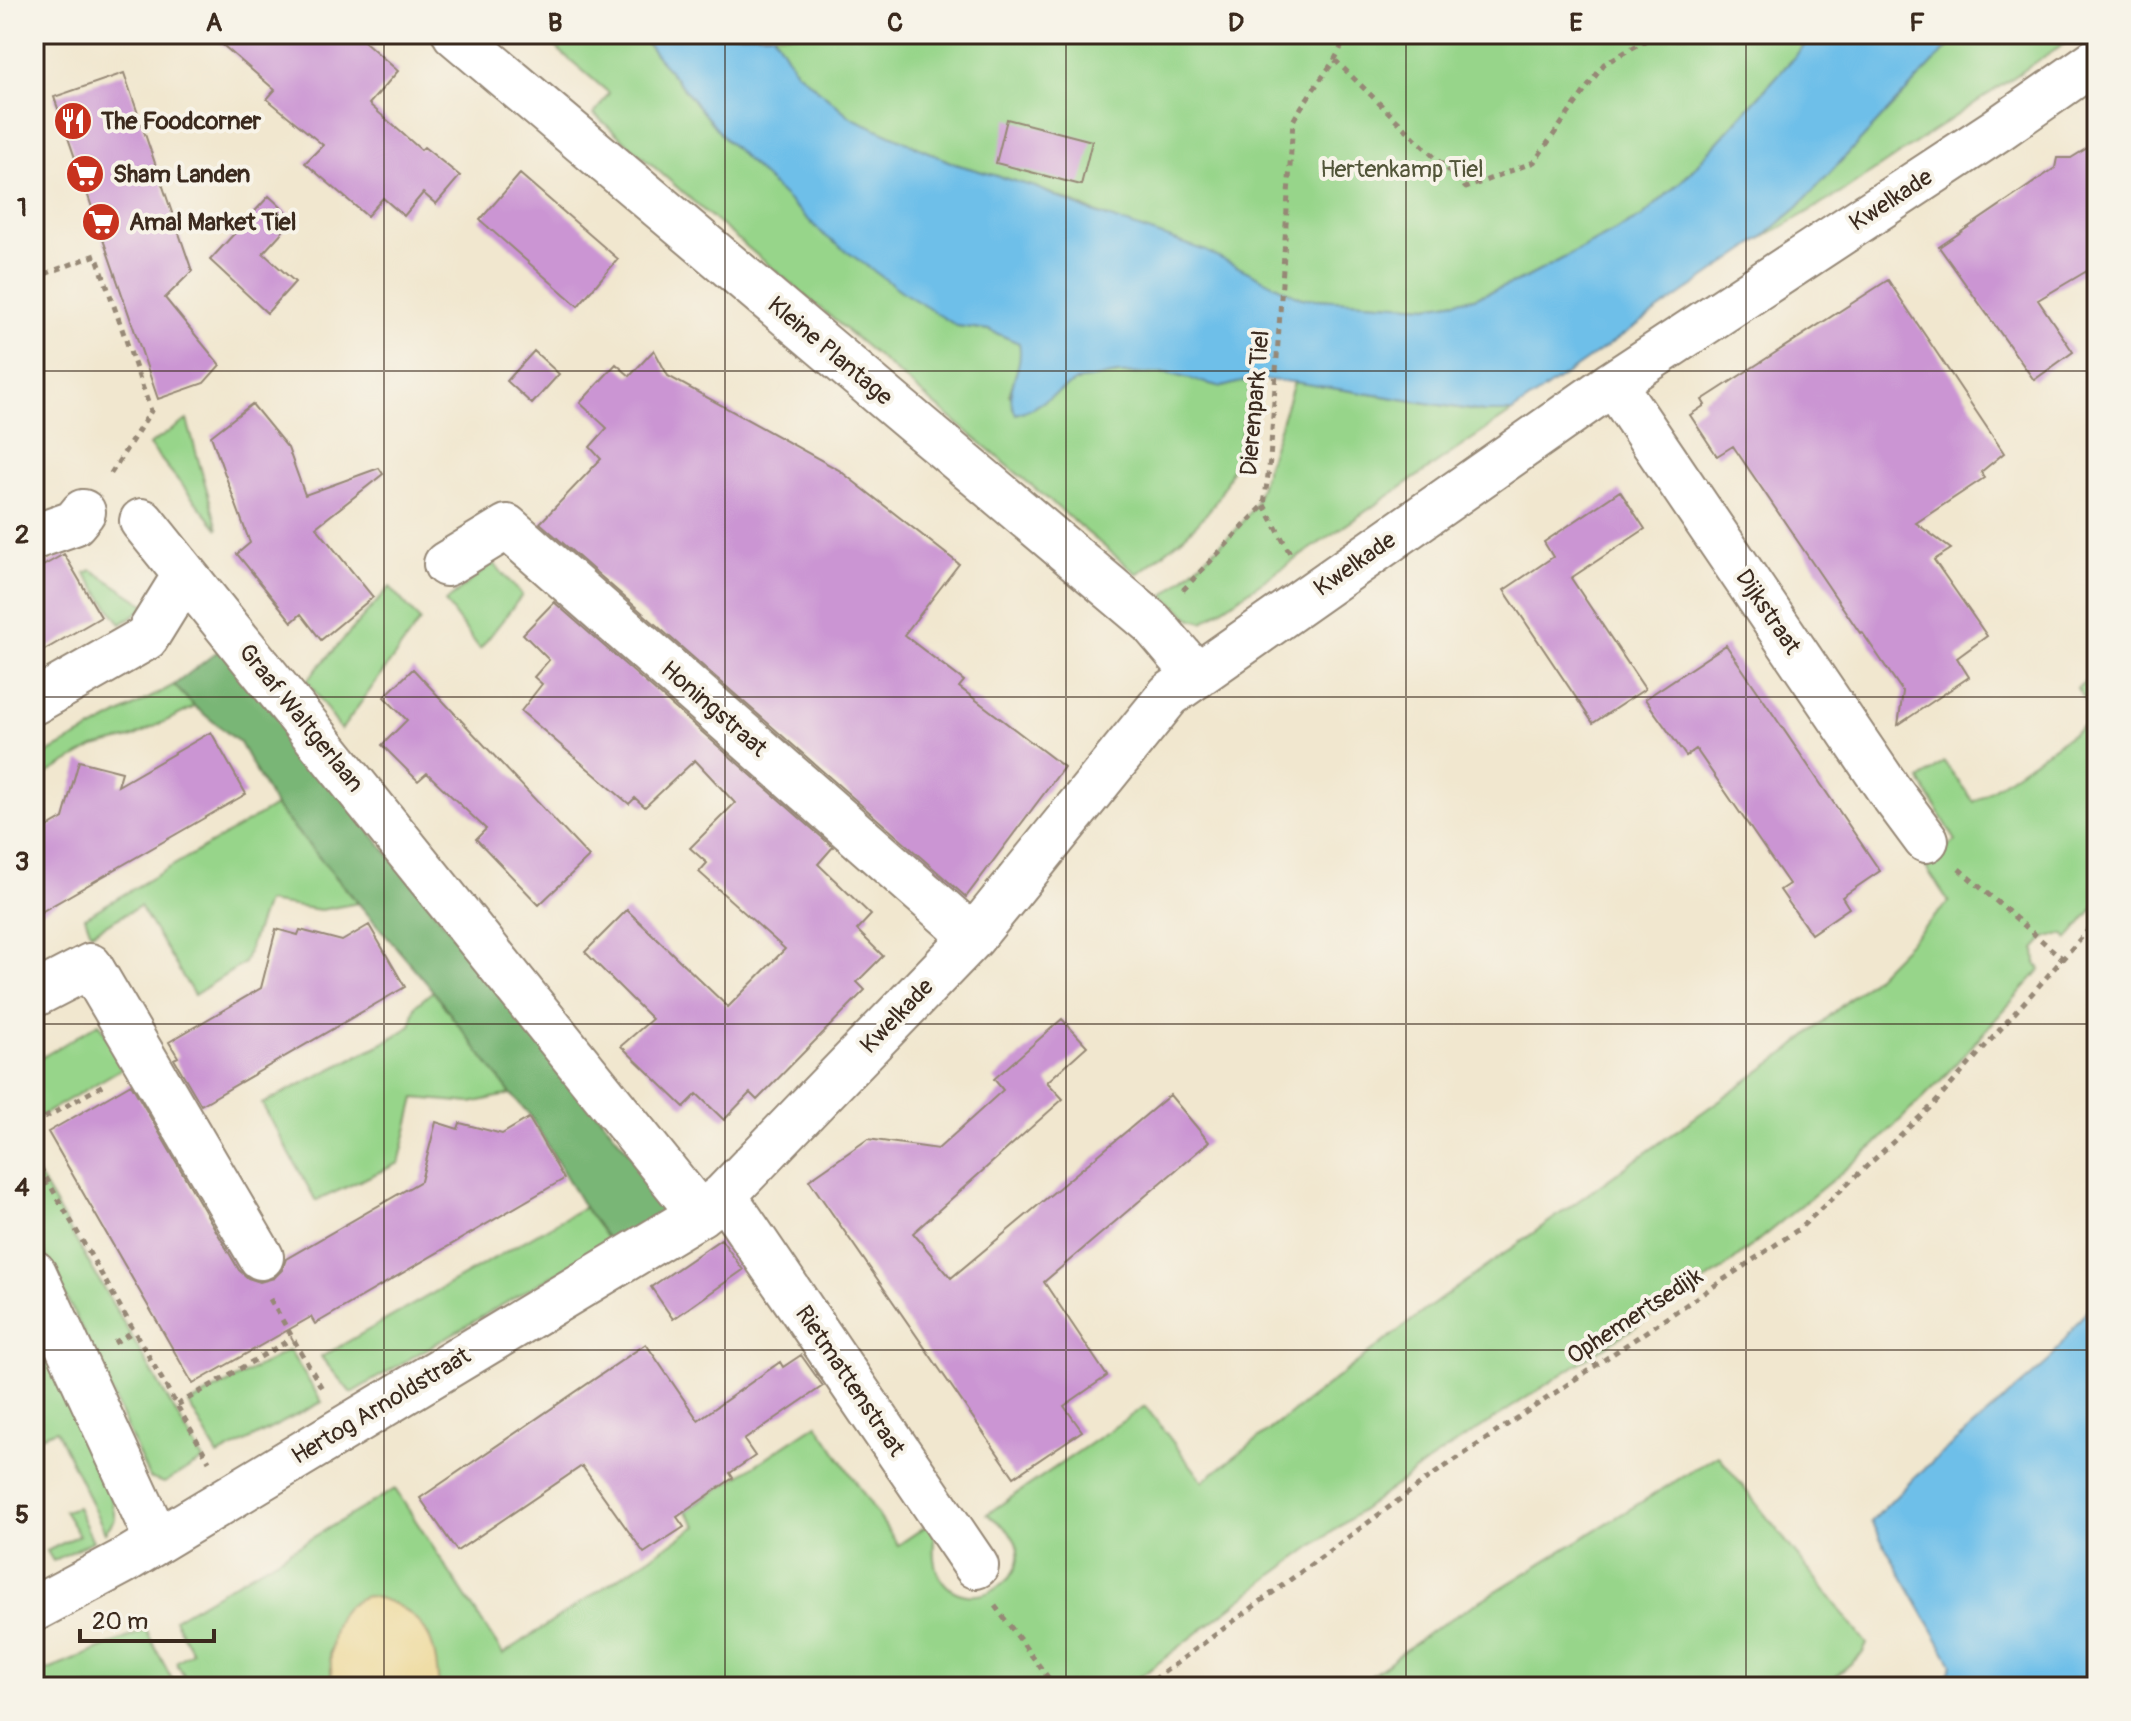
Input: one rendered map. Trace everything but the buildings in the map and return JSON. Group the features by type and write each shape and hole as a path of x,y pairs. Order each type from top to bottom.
{"street":[{"name":"Kleine Plantage","path":"455,34 1152,623 1197,676"},
{"name":"Kwelkade","path":"712,1205 973,937 1169,695 1613,383 1997,130 2097,60"},
{"name":"Dijkstraat","path":"1613,383 1889,790 1939,851"},
{"path":"34,537 74,523 94,497"},
{"name":"Graaf Waltgerlaan","path":"142,521 712,1205"},
{"name":"Honingstraat","path":"446,564 507,527 973,937"},
{"path":"34,702 146,638 185,575"},
{"path":"34,995 90,966 261,1257"},
{"name":"Hertog Arnoldstraat","path":"34,1609 157,1540 712,1205"},
{"name":"Rietmattenstraat","path":"712,1205 976,1566"},
{"path":"34,1273 157,1540"}],"path":[{"name":"Dierenpark Tiel","path":"1152,623 1264,505 1270,460 1293,121 1349,34"},
{"path":"1335,60 1466,188 1534,162 1604,64 1657,34"},
{"path":"34,278 96,255 151,411 94,497"},
{"path":"1264,505 1312,594"},
{"path":"1939,851 2063,959"},
{"name":"Ophemertsedijk","path":"1144,1687 1437,1472 1799,1229 1935,1103 2097,920"},
{"path":"34,1124 147,1062"},
{"path":"34,1157 230,1496"},
{"path":"34,1189 48,1183"},
{"path":"261,1257 260,1282 345,1427"},
{"path":"177,1405 293,1338"},
{"path":"1022,1642 1055,1687"}],"green space":[{"path":"540,34 639,34 724,138 957,326 989,330 1020,343 1022,356 1009,395 1033,408 1076,381 1118,374 1166,373 1222,387 1252,379 1231,471 1218,498 1191,530 1137,574 703,210 594,114 609,93"},
{"name":"Hertenkamp Tiel","path":"773,34 1815,34 1687,176 1642,217 1524,279 1474,298 1428,306 1301,298 1035,187 955,164 852,118 796,71"},
{"path":"1960,34 2078,34 1841,193 1761,239 1799,206"},
{"path":"1294,382 1483,412 1512,412 1203,622 1192,619 1164,596 1236,530 1254,506"},
{"path":"187,420 218,529 149,445"},
{"path":"493,563 522,595 480,649 445,602"},
{"path":"92,570 147,606 121,624 85,573"},
{"path":"390,587 420,621 341,730 307,680"},
{"path":"222,648 673,1207 610,1242 584,1207 529,1114 426,982 275,806 240,743 195,707 174,685"},
{"path":"2097,672 2097,904 2068,939 2064,934 2046,937 2035,949 2036,964 2041,969 1940,1081 1875,1145 1722,1270 1428,1462 1127,1687 439,1687 429,1636 406,1610 330,1650 332,1687 190,1687 176,1662 192,1652 174,1619 395,1489 503,1654 697,1526 686,1511 817,1424 898,1545 935,1520 935,1562 939,1575 951,1589 966,1595 981,1594 996,1588 1009,1578 1016,1565 1018,1550 1009,1531 987,1514 1145,1406 1203,1481 1424,1311 1791,1049 1874,978 1949,902 1923,863 1956,841 1920,780 1944,762 1974,802 2096,717 2077,688"},
{"path":"174,685 195,707 131,738 94,747 38,779 46,816 34,822 34,760"},
{"path":"275,806 358,903 321,910 266,902 244,963 194,995 140,906 91,933 85,917"},
{"path":"433,991 511,1094 471,1103 415,1098 399,1163 316,1201 262,1104 411,1026 415,1006"},
{"path":"99,1023 126,1066 34,1120 34,1048 41,1058"},
{"path":"34,1168 203,1460 164,1483 149,1478 98,1362 34,1232"},
{"path":"584,1207 610,1242 351,1393 321,1357"},
{"path":"34,1327 111,1496 115,1519 105,1532 56,1430 34,1439"},
{"path":"289,1350 322,1402 218,1456 189,1404"},
{"path":"1718,1455 1867,1644 1862,1654 1823,1687 1356,1687 1431,1631"},
{"path":"77,1507 93,1541 53,1561 47,1551 79,1535 64,1511"},
{"path":"146,1630 176,1687 34,1687 34,1676"}],"sand":[{"path":"367,1596 385,1600 402,1609 424,1628 433,1648 439,1687 332,1687 331,1646 337,1620 354,1602"}],"water":[{"path":"639,34 773,34 796,71 852,118 955,164 1035,187 1087,210 1206,251 1301,298 1428,306 1474,298 1524,279 1642,217 1687,176 1815,34 1960,34 1799,206 1761,239 1512,412 1484,412 1294,382 1252,379 1222,387 1166,373 1118,374 1076,381 1033,408 1016,414 1011,396 1019,362 1019,343 989,330 957,326 907,295 824,235 724,138"},
{"path":"2097,1296 2097,1687 1933,1687 1948,1674 1952,1664 1871,1522 1916,1476 2048,1362"}],"place":[{"name":"The Foodcorner","path":"73,121"},
{"name":"Sham Landen","path":"85,174"},
{"name":"Amal Market Tiel","path":"101,222"}]}
